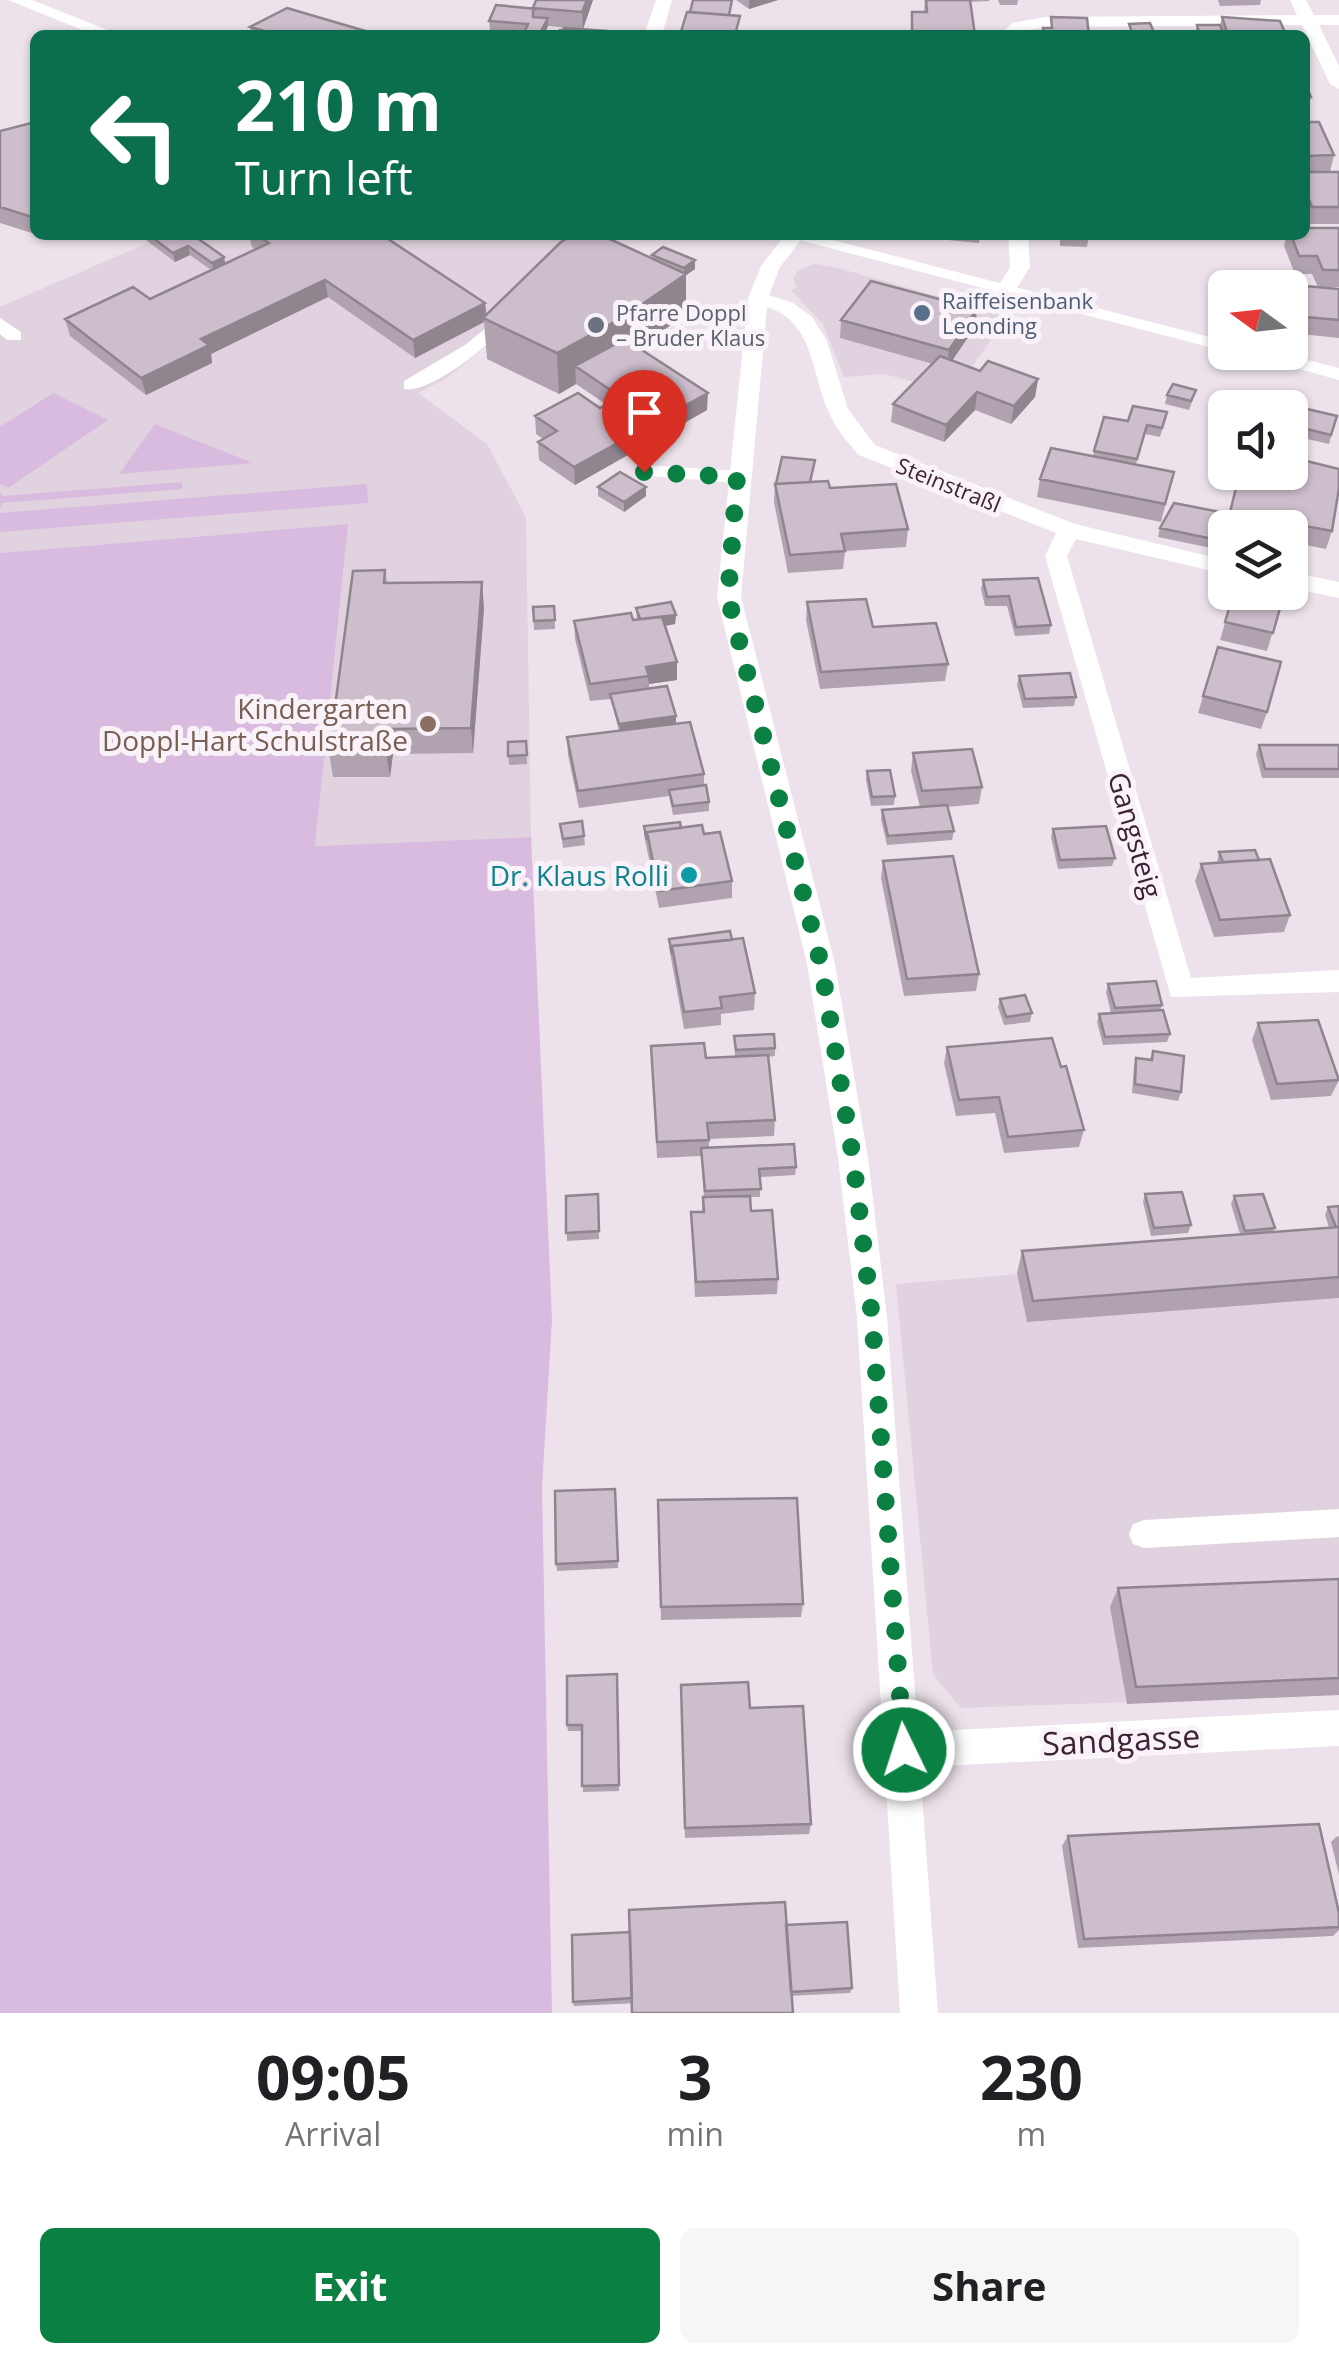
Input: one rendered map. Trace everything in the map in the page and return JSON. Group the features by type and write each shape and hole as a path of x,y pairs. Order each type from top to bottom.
{"street":[{"path":"16,0 97,30"},
{"path":"655,30 664,0"},
{"path":"1298,0 1339,84"},
{"path":"1015,30 1046,22 1339,20"},
{"path":"789,240 770,266 758,298 737,477 728,597 821,964 853,1158 872,1317 919,2013"},
{"path":"807,240 1208,343"},
{"path":"1005,292 1020,267 1018,240"},
{"name":"Steinstraßl","path":"758,298 782,302 808,321 845,426 867,450 1069,530 1208,563"},
{"path":"1308,367 1339,374"},
{"name":"Gangsteig","path":"1069,530 1056,556 1181,989 1339,981"},
{"path":"1308,584 1339,590"},
{"name":"Sandgasse","path":"904,1750 1339,1728"}],"lane":[{"path":"411,385 472,349 524,298"},
{"path":"644,472 737,477"},
{"path":"1144,1534 1339,1522"}],"shaded area":[{"path":"154,240 589,240 499,336 445,379 418,393 487,444 526,517 531,837 315,846 347,524 0,553 0,307"},
{"path":"814,264 1008,316 963,379 923,384 883,374 844,377 823,324 791,290 797,288 793,278 798,271"},
{"path":"53,393 108,420 8,488 0,484 0,427"},
{"path":"155,424 253,463 119,474"},
{"path":"182,482 182,489 2,503 0,508 0,492 3,496"},
{"path":"367,484 368,503 0,532 0,513"},
{"path":"348,524 315,846 531,837 552,1320 542,1487 552,2013 0,2013 0,553"},
{"path":"1339,1248 1339,1695 961,1708 933,1675 896,1284"}],"building":[{"path":"536,0 587,0 582,12 533,8"},
{"path":"693,0 732,0 729,15 690,12"},
{"path":"926,0 970,0 974,30 912,30 912,12 927,12"},
{"path":"496,5 533,9 533,17 548,18 542,30 525,30 528,24 489,21"},
{"path":"287,8 362,30 260,30 250,27"},
{"path":"687,12 740,16 736,30 682,30"},
{"path":"1051,17 1087,18 1088,30 1043,28 1052,28"},
{"path":"1222,17 1280,21 1284,30 1226,30"},
{"path":"1150,23 1153,30 1131,30 1129,24"},
{"path":"1197,25 1220,25 1222,30 1198,30"},
{"path":"1310,122 1319,122 1334,155 1310,156"},
{"path":"30,123 30,216 0,207 0,131"},
{"path":"1310,172 1339,172 1339,207 1312,207"},
{"path":"1310,228 1339,228 1339,270 1323,270 1317,256 1299,256 1293,240 1310,240"},
{"path":"156,240 200,240 224,257 212,263 188,246 173,253"},
{"path":"264,240 390,240 485,303 413,340 325,280 201,339 209,345 141,378 65,319 133,287 150,299 269,243"},
{"path":"612,240 686,274 625,316 557,353 483,318 561,242"},
{"path":"663,247 695,260 684,268 652,255"},
{"path":"871,281 977,309 949,350 841,320"},
{"path":"1308,286 1339,289 1339,320 1308,317"},
{"path":"625,339 708,393 574,467 538,442 557,431 535,416 578,393 600,408 621,397 575,366"},
{"path":"940,356 980,371 988,361 1038,379 1014,406 977,392 946,425 893,404"},
{"path":"1173,384 1196,390 1191,401 1167,395"},
{"path":"1133,406 1167,412 1162,428 1147,425 1137,459 1094,451 1104,417 1128,421"},
{"path":"1308,409 1337,416 1331,435 1308,429"},
{"path":"1051,448 1174,472 1165,504 1040,479"},
{"path":"782,457 815,460 810,482 776,484"},
{"path":"1308,461 1339,469 1332,531 1308,527 1308,510 1230,510 1236,490 1308,490"},
{"path":"620,472 646,487 624,502 598,487"},
{"path":"828,481 830,488 896,484 908,529 841,534 845,551 790,555 775,484"},
{"path":"1174,503 1210,510 1208,538 1160,528"},
{"path":"385,570 384,583 482,582 471,728 389,729 386,752 329,752 353,571"},
{"path":"1038,578 1051,625 1016,627 1009,596 987,597 983,580"},
{"path":"866,599 873,627 936,623 948,664 821,672 807,602"},
{"path":"671,602 676,615 640,619 636,608"},
{"path":"554,606 555,620 534,621 533,607"},
{"path":"1229,610 1279,610 1273,633 1225,622"},
{"path":"631,613 633,620 662,617 677,662 646,667 649,676 590,684 574,621"},
{"path":"1218,647 1281,662 1267,712 1203,696"},
{"path":"1070,673 1076,697 1025,699 1019,676"},
{"path":"667,686 676,716 619,724 610,694"},
{"path":"690,722 704,774 578,791 567,737"},
{"path":"526,741 527,755 508,756 508,742"},
{"path":"1259,745 1339,745 1339,769 1265,769"},
{"path":"972,749 982,787 922,791 913,753"},
{"path":"890,770 895,796 872,797 867,771"},
{"path":"706,785 709,802 673,806 669,790"},
{"path":"947,805 954,831 888,836 882,810"},
{"path":"582,821 584,836 563,839 560,824"},
{"path":"680,822 681,828 647,832 647,840 644,826"},
{"name":"Dr. Klaus Rolli","path":"702,825 704,834 720,832 732,881 659,891 647,832"},
{"path":"1106,826 1115,858 1060,860 1053,829"},
{"path":"1255,850 1259,860 1223,862 1219,852"},
{"path":"953,856 979,974 907,979 883,861"},
{"path":"1270,859 1290,915 1220,920 1201,864"},
{"path":"730,931 732,940 672,946 672,954 669,939"},
{"path":"743,938 755,993 720,997 722,1008 684,1012 672,946"},
{"path":"1156,981 1162,1005 1115,1008 1108,984"},
{"path":"1025,995 1032,1013 1006,1017 1000,999"},
{"path":"1163,1010 1170,1034 1105,1037 1099,1014"},
{"path":"1318,1020 1339,1080 1277,1084 1258,1023"},
{"path":"774,1034 775,1048 736,1050 734,1036"},
{"path":"1052,1038 1061,1067 1066,1066 1084,1130 1008,1137 999,1097 959,1100 947,1047"},
{"path":"704,1043 706,1058 768,1055 775,1120 707,1123 709,1140 657,1142 651,1046"},
{"path":"1153,1051 1184,1056 1181,1092 1135,1084 1136,1058 1152,1060"},
{"path":"794,1144 796,1167 759,1169 761,1189 705,1191 701,1148"},
{"path":"1182,1192 1191,1225 1154,1228 1145,1194"},
{"path":"598,1194 599,1231 566,1233 566,1196"},
{"path":"1263,1194 1275,1228 1245,1231 1234,1196"},
{"path":"750,1196 751,1211 772,1210 778,1279 696,1282 691,1212 704,1212 703,1197"},
{"path":"1339,1206 1339,1227 1336,1227 1328,1207"},
{"path":"1339,1227 1339,1277 1033,1301 1022,1251"},
{"path":"615,1489 618,1561 556,1564 555,1491"},
{"path":"797,1498 803,1604 661,1607 658,1500"},
{"path":"1339,1579 1339,1678 1136,1687 1118,1588"},
{"path":"617,1674 619,1785 582,1786 582,1725 567,1725 567,1676"},
{"path":"748,1682 750,1708 803,1706 811,1824 685,1828 681,1685"},
{"path":"1319,1824 1339,1927 1084,1939 1068,1836"},
{"path":"785,1902 793,2013 632,2013 629,1910"},
{"path":"847,1922 852,1988 791,1992 786,1925"},
{"path":"630,1932 632,1998 573,2002 572,1935"}],"place":[{"name":"Raiffeisenbank Leonding","path":"922,313"},
{"name":"Pfarre Doppl – Bruder Klaus","path":"596,325"},
{"name":"Kindergarten Doppl-Hart Schulstraße","path":"428,724"},
{"name":"Dr. Klaus Rolli","path":"689,875"}],"route":[{"path":"644,472 737,477 728,597 821,964 853,1158 872,1317 904,1750"}]}
